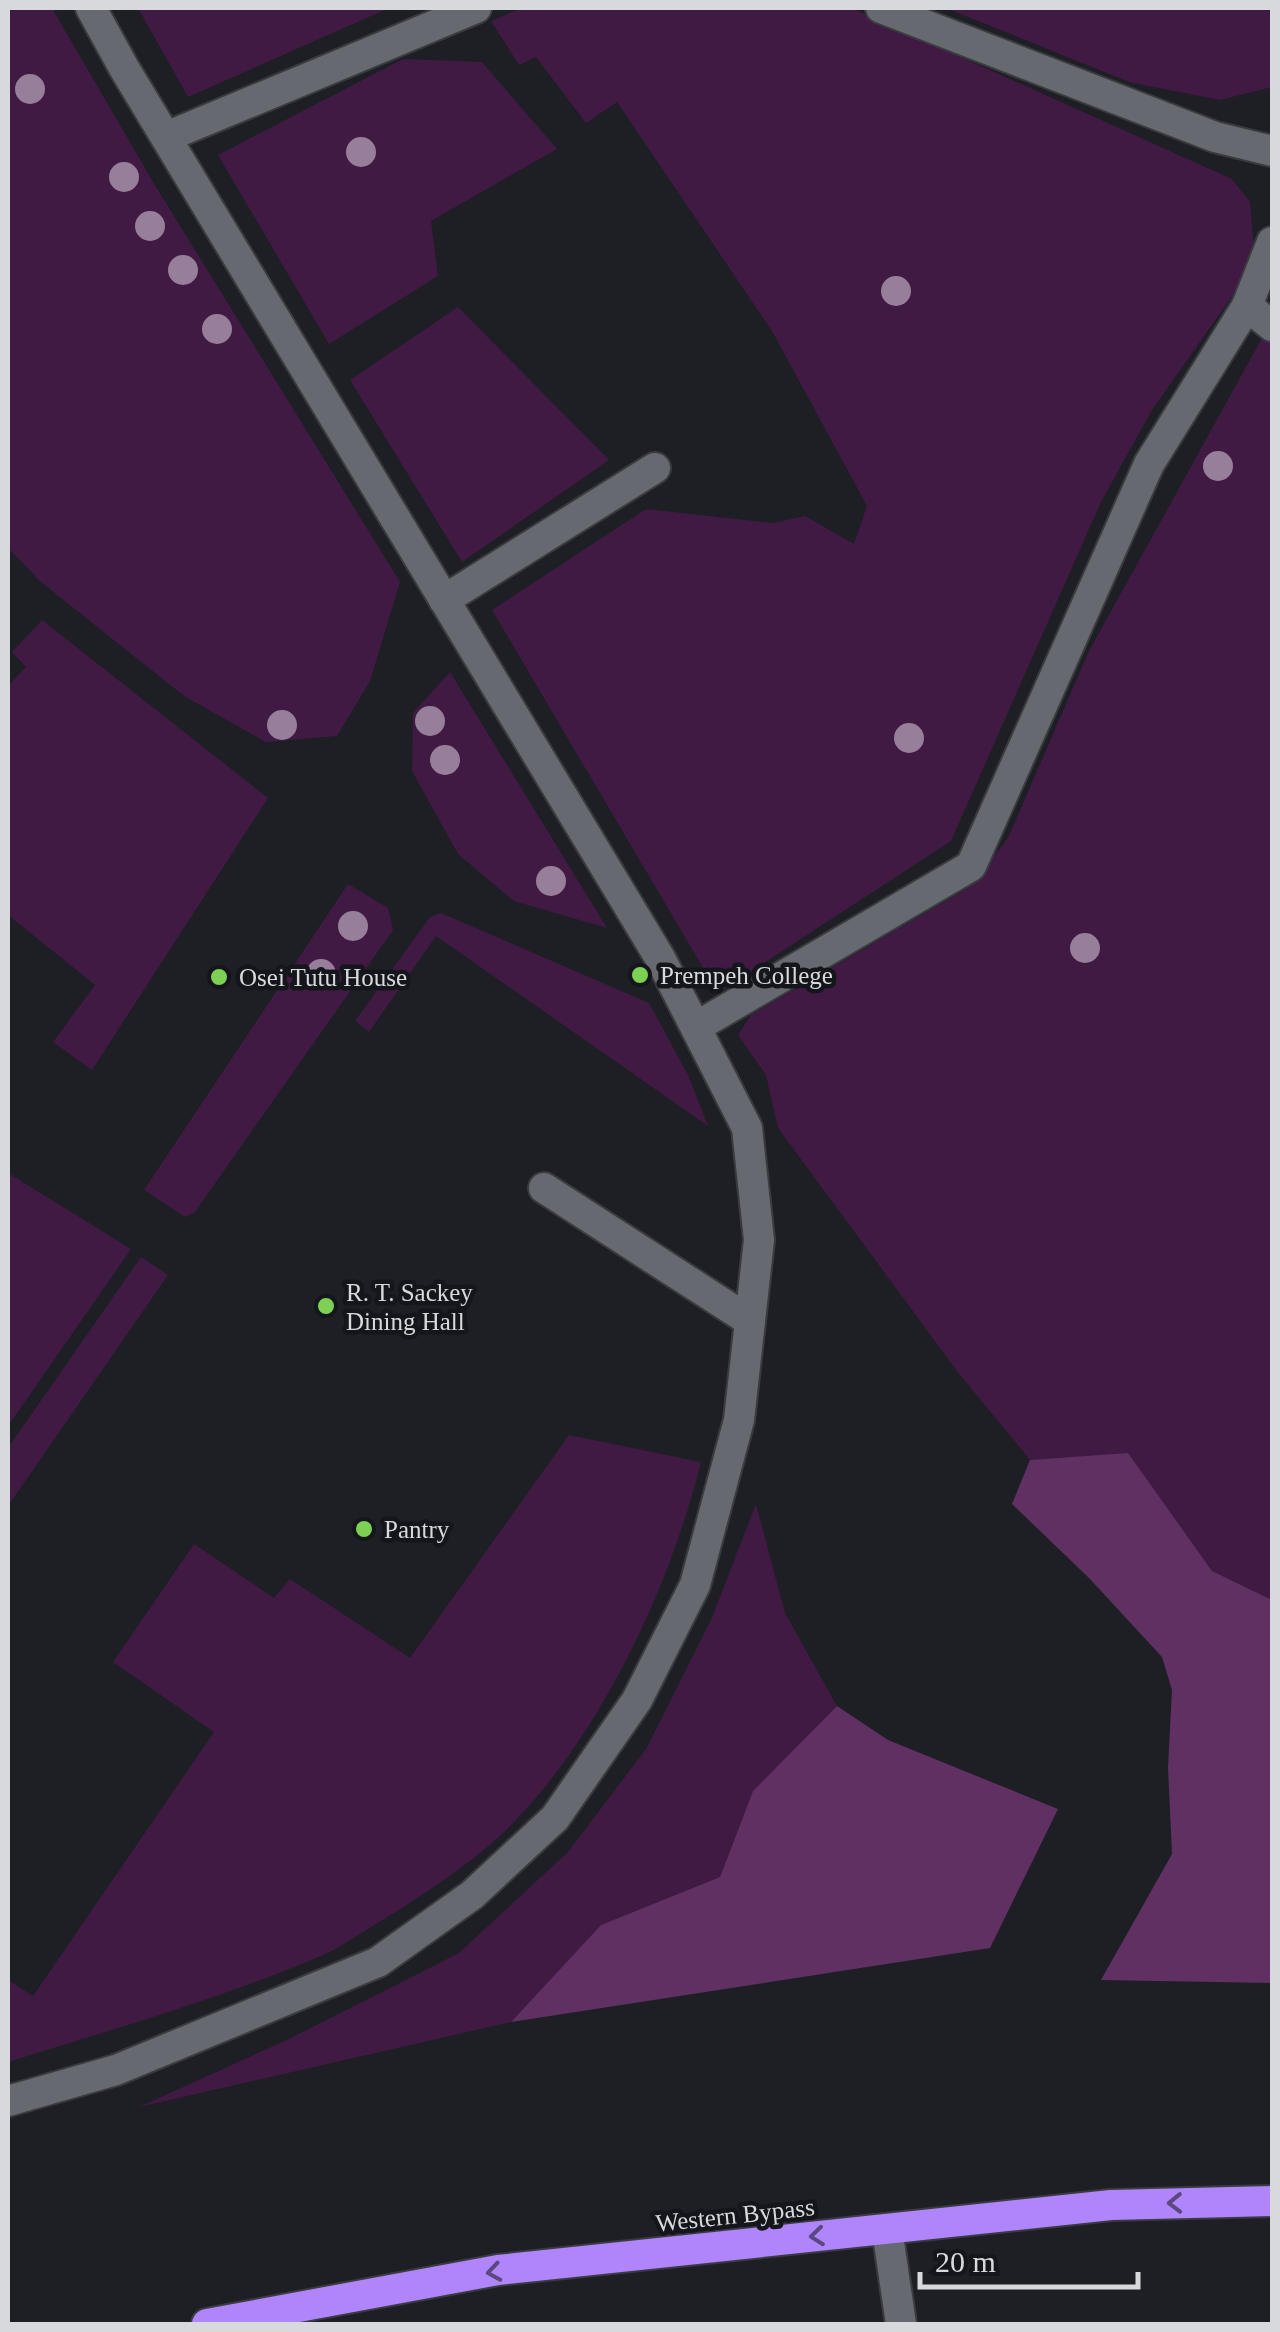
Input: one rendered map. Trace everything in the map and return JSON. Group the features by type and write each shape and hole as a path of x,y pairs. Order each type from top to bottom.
{"highway":[{"name":"Western Bypass","path":"207,2324 498,2270 1111,2205 1272,2201"}],"street":[{"path":"8,2101 116,2070 378,1962 472,1895 555,1818 637,1700 695,1585 739,1420 759,1240 747,1128 660,958 91,8"},
{"path":"166,137 476,8"},
{"path":"880,8 1215,137 1272,151"},
{"path":"696,1027 971,866 1149,464 1246,306 1272,242"},
{"path":"1246,306 1272,326"},
{"path":"444,600 656,468"},
{"path":"544,1188 750,1321"},
{"path":"887,2228 901,2324"}],"shaded area":[{"path":"8,8 52,8 153,182 400,582 370,681 337,736 266,742 184,696 41,582 8,548"},
{"path":"138,8 389,8 188,97"},
{"path":"521,8 852,8 1232,179 1250,202 1254,249 1233,295 1152,410 1101,502 951,841 718,993 492,610 646,509 773,523 805,516 854,544 867,506 772,331 617,102 586,123 536,57 519,65 491,21"},
{"path":"946,8 1272,8 1272,87 1220,100 1129,82"},
{"path":"403,59 482,62 557,149 431,221 438,276 329,344 218,155"},
{"path":"458,307 609,460 462,562 350,380"},
{"path":"1272,320 1272,1600 1212,1571 1128,1454 1030,1460 957,1371 778,1128 766,1075 738,1035 751,1015 968,888 1008,838 1089,651"},
{"path":"42,620 268,798 92,1070 53,1042 95,985 8,915 8,686 26,667 12,652"},
{"path":"450,672 607,928 514,901 458,854 412,771 413,713"},
{"path":"348,884 388,908 393,930 195,1212 185,1217 144,1190"},
{"path":"441,913 649,1003 688,1075 708,1126 436,936 369,1032 355,1021 430,917"},
{"path":"8,1173 131,1249 8,1426"},
{"path":"141,1257 168,1275 8,1506 8,1448"},
{"path":"569,1435 701,1462 671,1559 628,1657 573,1749 509,1827 413,1901 330,1951 206,1999 8,2062 8,1980 33,1996 214,1732 113,1662 194,1544 274,1598 290,1579 410,1658"},
{"path":"1128,1453 1212,1571 1272,1600 1272,1983 1101,1980 1172,1854 1168,1767 1172,1690 1162,1657 1089,1578 1012,1504 1030,1460"},
{"path":"756,1504 785,1613 837,1706 753,1791 720,1877 601,1925 511,2022 139,2107 291,2038 459,1953 568,1852 646,1749 711,1620"},
{"path":"837,1706 888,1740 1058,1809 990,1948 511,2022 601,1925 720,1877 753,1791"}],"place":[{"name":"Prempeh College","path":"640,975"},
{"name":"Osei Tutu House","path":"219,977"},
{"name":"R. T. Sackey Dining Hall","path":"326,1306"},
{"name":"Pantry","path":"364,1529"}]}
